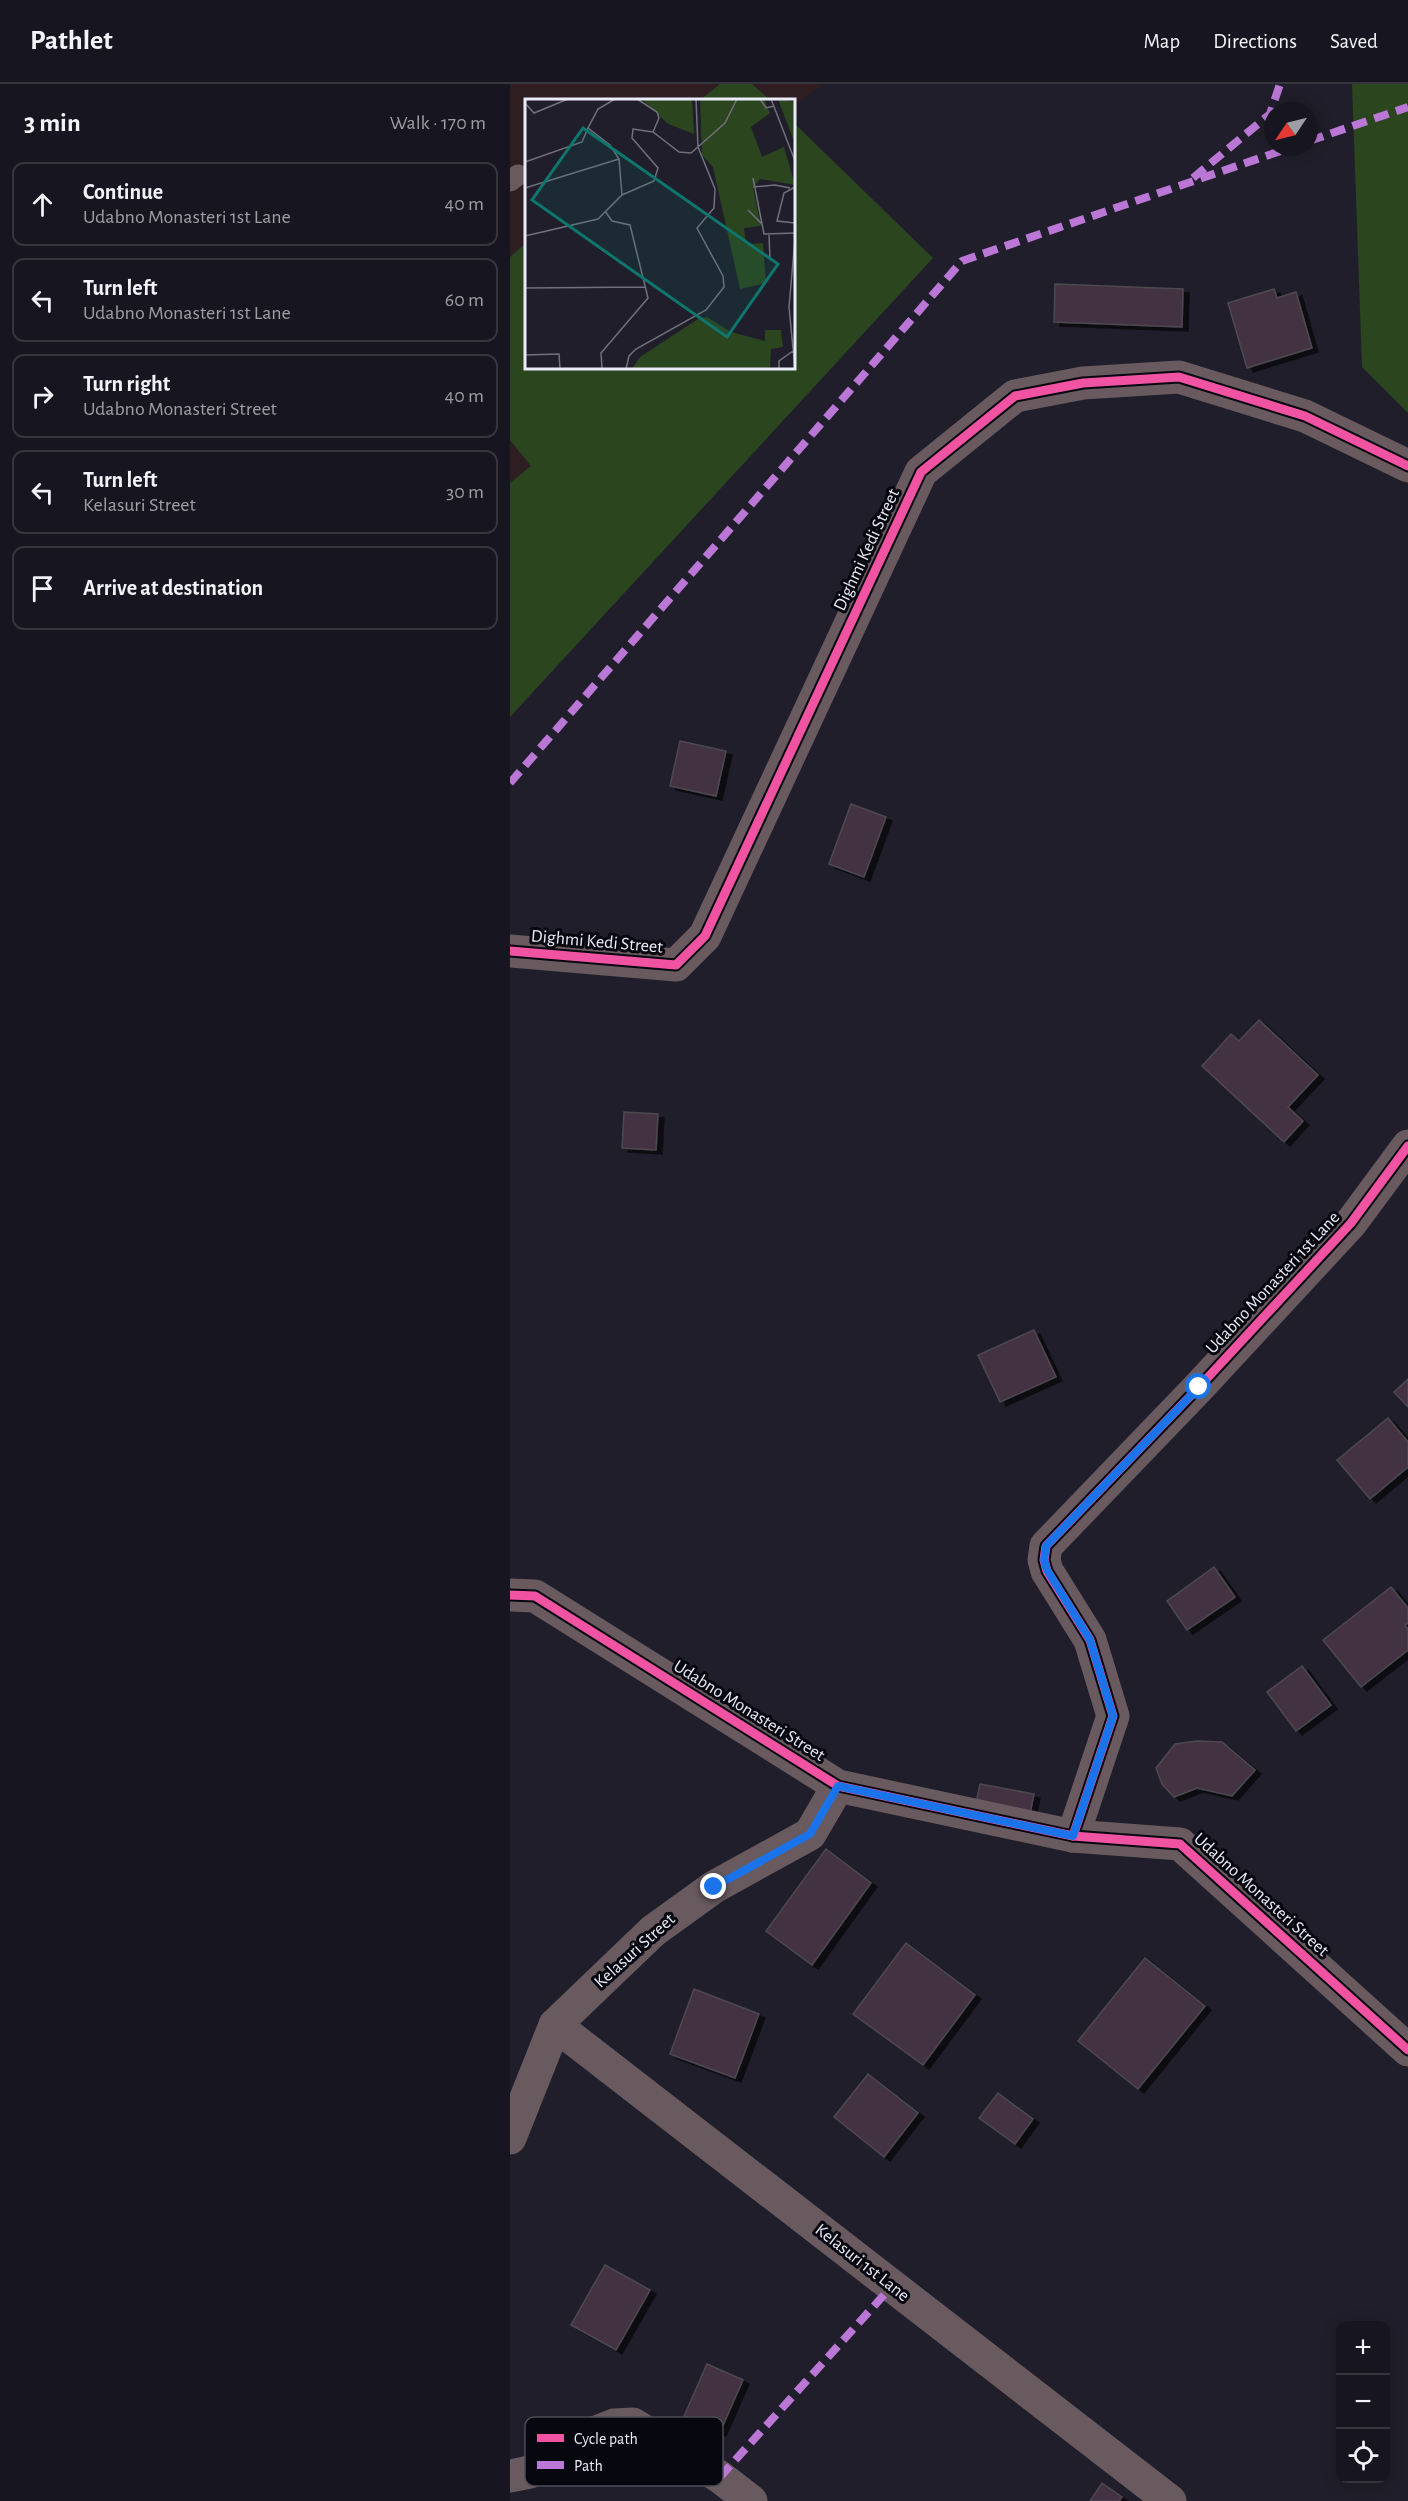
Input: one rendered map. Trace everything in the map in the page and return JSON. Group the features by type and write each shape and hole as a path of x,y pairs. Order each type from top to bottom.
{"street":[{"name":"Dighmi Kedi Street","path":"510,951 676,965 705,936 921,472 1015,396 1083,383 1179,377 1305,416 1408,465"},
{"name":"Udabno Monasteri 1st Lane","path":"1073,1836 1113,1716 1090,1640 1047,1570 1044,1560 1046,1546 1199,1387 1351,1223 1408,1146"},
{"name":"Udabno Monasteri Street","path":"510,1595 535,1596 838,1786 1073,1836 1180,1844 1408,2050"},
{"name":"Kelasuri Street","path":"510,2138 555,2025 653,1931 714,1887 810,1834 838,1786"},
{"name":"Kelasuri 1st Lane","path":"555,2025 1170,2501"},
{"path":"510,2476 525,2473"},
{"path":"723,2479 751,2501"}],"shaded area":[{"path":"510,84 720,84 701,99 525,99 525,244 510,257"},
{"path":"752,84 823,84 795,105 795,99 769,99"},
{"path":"510,440 531,466 510,483"}],"green space":[{"path":"720,84 752,84 769,99 701,99"},
{"path":"1352,84 1408,84 1408,413 1362,367"},
{"path":"795,124 933,258 510,717 510,483 531,466 510,440 510,257 525,244 525,369 795,369"}],"building":[{"path":"1055,284 1183,289 1182,327 1054,322"},
{"path":"1274,289 1277,298 1296,292 1312,348 1247,368 1228,303"},
{"path":"680,741 726,751 716,796 670,786"},
{"path":"851,804 886,817 864,877 829,864"},
{"path":"1259,1020 1318,1075 1288,1107 1303,1121 1284,1142 1202,1066 1231,1034 1239,1041"},
{"path":"624,1112 658,1114 656,1150 622,1148"},
{"path":"1034,1330 1056,1377 1000,1402 978,1355"},
{"path":"1408,1379 1408,1407 1394,1392"},
{"path":"1388,1418 1408,1442 1408,1467 1370,1499 1337,1460"},
{"path":"1214,1567 1235,1597 1187,1630 1167,1601"},
{"path":"1391,1587 1408,1608 1408,1623 1405,1625 1408,1629 1408,1650 1361,1687 1323,1640"},
{"path":"1302,1666 1331,1705 1296,1731 1267,1692"},
{"path":"1197,1741 1222,1742 1255,1770 1232,1796 1197,1788 1174,1797 1162,1784 1156,1768 1175,1744"},
{"path":"980,1784 1034,1794 1028,1823 974,1813"},
{"path":"826,1849 871,1883 812,1965 766,1931"},
{"path":"906,1943 975,1995 923,2065 853,2014"},
{"path":"1145,1958 1205,2006 1138,2089 1078,2041"},
{"path":"694,1989 759,2014 735,2078 670,2054"},
{"path":"868,2074 918,2113 884,2157 834,2117"},
{"path":"998,2093 1033,2119 1015,2144 979,2118"},
{"path":"605,2265 650,2290 616,2350 571,2325"},
{"path":"707,2364 743,2380 723,2425 723,2417 684,2416"},
{"path":"1102,2483 1122,2497 1119,2501 1090,2501"}],"marked path":[{"path":"1193,178 1270,114 1280,84"},
{"path":"1318,138 1408,107"},
{"path":"510,783 962,261 1266,156"},
{"path":"723,2474 892,2286"}],"cycle path":[{"path":"510,951 676,965 705,936 921,472 1015,396 1083,383 1179,377 1305,416 1408,466"},
{"path":"1073,1836 1113,1716 1090,1640 1047,1571 1044,1560 1046,1546 1199,1387 1351,1223 1408,1146"},
{"path":"510,1595 535,1596 838,1786 1073,1836 1180,1844 1408,2050"}],"route":[{"path":"714,1887 810,1834 838,1786 1073,1836 1113,1716 1090,1640 1047,1570 1044,1560 1046,1546 1199,1387"}]}
